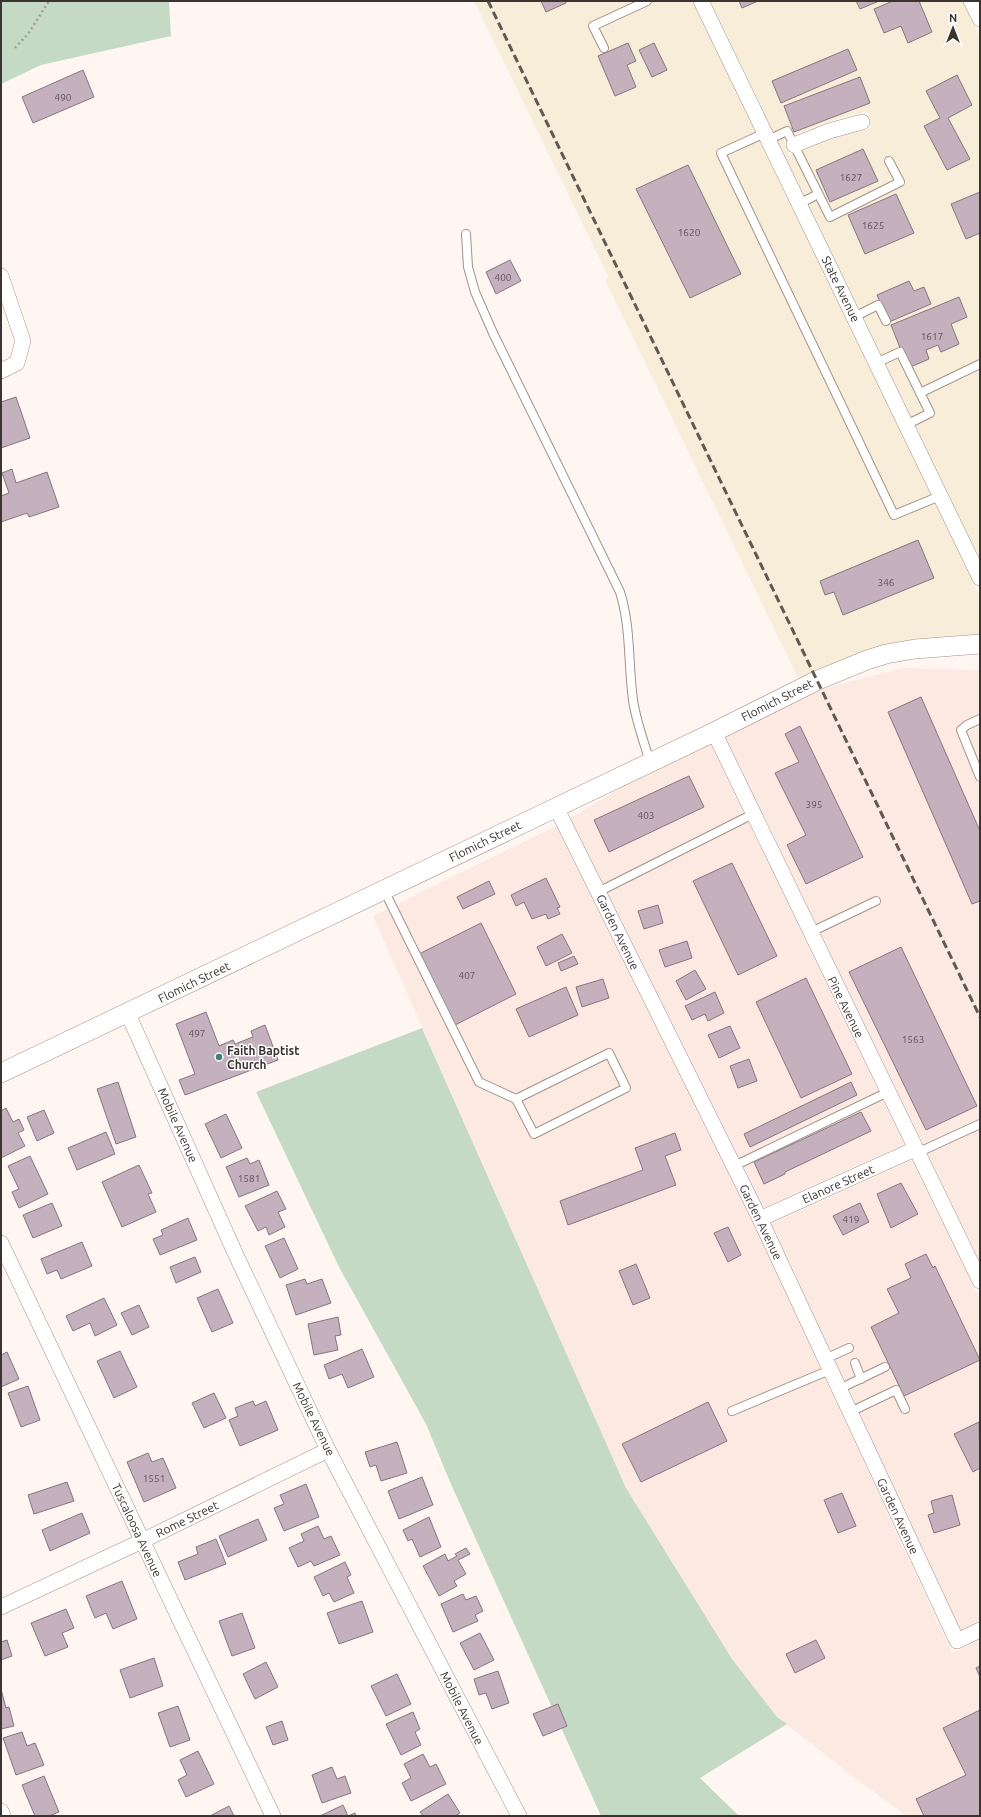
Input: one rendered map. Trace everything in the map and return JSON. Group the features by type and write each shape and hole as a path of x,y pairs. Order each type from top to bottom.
{"street":[{"name":"State Avenue","path":"701,1 980,578"},
{"path":"972,1 980,18"},
{"path":"794,144 829,131 862,122"},
{"path":"1,276 23,341 17,363 1,371"},
{"name":"Flomich Street","path":"1,1073 128,1014 714,732 818,680 886,654 915,649 980,644"},
{"name":"Pine Avenue","path":"714,732 980,1281"},
{"name":"Garden Avenue","path":"556,807 760,1219 957,1641 980,1630"},
{"name":"Mobile Avenue","path":"128,1014 236,1255 328,1450 519,1816"},
{"name":"Elanore Street","path":"760,1219 916,1151"},
{"name":"Tuscaloosa Avenue","path":"1,1243 273,1816"},
{"name":"Rome Street","path":"1,1607 142,1541 328,1450"},
{"path":"1,1811 4,1816"}],"lane":[{"path":"604,48 593,26 647,1"},
{"path":"889,161 900,182 830,217 787,131 721,153 894,515 940,496"},
{"path":"799,204 818,194"},
{"path":"466,234 468,267 475,292 493,333 620,592 625,609 628,630 633,700 650,762"},
{"path":"854,317 878,305 886,322"},
{"path":"876,363 900,352 930,413 906,425"},
{"path":"920,393 980,364"},
{"path":"980,719 967,725 961,730 980,777"},
{"path":"598,892 753,814"},
{"path":"384,890 479,1082 516,1099 534,1134 626,1088 609,1053 516,1099"},
{"path":"810,932 876,901"},
{"path":"734,1166 888,1092"},
{"path":"916,1151 980,1124"},
{"path":"732,1410 828,1364 849,1348"},
{"path":"855,1364 861,1379"},
{"path":"839,1388 885,1367"},
{"path":"850,1412 896,1390 905,1409"}],"path":[{"path":"15,48 28,34 49,1"}],"shaded area":[{"path":"474,1 692,1 980,596 980,635 799,680 605,280 609,278"},
{"path":"710,1 963,1 980,37 980,560","holes":["868,111 871,128 831,139 789,156 784,139 826,122"]},
{"path":"905,668 980,670 980,1263 725,736 821,689"},
{"path":"710,743 904,1144 764,1208 570,818 641,776"},
{"path":"556,826 757,1230 952,1653 980,1640 980,1816 907,1816 851,1775 777,1717 732,1659 626,1488 373,916"},
{"path":"912,1160 980,1299 980,1621 960,1630 771,1224"}],"green space":[{"path":"1,1 169,1 171,36 41,65 1,84"},
{"path":"422,1028 626,1488 732,1659 777,1717 787,1724 700,1778 739,1816 601,1816 450,1482 426,1424 339,1267 256,1092"}],"building":[{"path":"541,1 565,1 566,3 546,12"},
{"path":"739,1 758,1 742,8"},
{"path":"856,1 879,1 860,9"},
{"path":"893,1 919,1 932,32 908,43 901,26 884,33 874,9"},
{"path":"628,43 636,61 627,65 636,87 615,96 598,56"},
{"path":"654,43 667,70 652,77 639,50"},
{"path":"848,49 857,70 781,103 772,81"},
{"path":"83,70 94,97 33,123 22,97"},
{"path":"957,75 972,105 948,118 970,159 947,170 924,126 940,118 926,91"},
{"path":"860,77 870,103 794,132 784,106"},
{"path":"863,149 878,181 830,202 816,170"},
{"path":"688,165 741,274 690,298 636,189"},
{"path":"980,192 980,233 966,239 951,204"},
{"path":"896,194 914,233 865,254 848,215"},
{"path":"510,260 521,281 496,294 486,272"},
{"path":"909,281 914,291 924,287 931,304 889,322 877,295"},
{"path":"959,297 967,317 951,324 959,344 941,352 938,345 926,350 929,359 908,368 891,325"},
{"path":"16,397 30,438 1,448 1,402"},
{"path":"12,469 16,483 47,472 59,507 29,517 27,513 1,522 1,496 9,493 2,473"},
{"path":"918,540 934,578 843,615 834,592 825,595 820,581"},
{"path":"921,697 980,831 980,901 972,904 888,712"},
{"path":"800,726 863,857 806,884 787,845 806,835 775,773 799,762 785,734"},
{"path":"689,776 704,807 609,852 594,820"},
{"path":"732,863 777,956 738,975 693,881"},
{"path":"546,878 560,907 557,908 560,914 548,919 546,914 532,919 524,902 516,906 511,895"},
{"path":"489,881 495,894 463,909 457,897"},
{"path":"658,905 663,923 644,929 638,911"},
{"path":"481,923 516,994 453,1026 417,955"},
{"path":"562,934 572,953 546,966 537,947"},
{"path":"687,941 692,958 665,967 659,950"},
{"path":"901,947 977,1106 926,1130 849,972"},
{"path":"574,956 578,964 561,971 558,963"},
{"path":"695,970 706,989 686,1000 676,981"},
{"path":"806,978 852,1074 801,1098 756,1002"},
{"path":"603,979 609,998 582,1007 576,987"},
{"path":"566,987 578,1015 529,1037 516,1009"},
{"path":"715,992 724,1013 708,1021 705,1014 692,1020 685,1006"},
{"path":"206,1012 219,1046 233,1040 235,1044 253,1037 251,1031 265,1025 278,1060 185,1095 179,1080 195,1074 176,1024"},
{"path":"730,1026 740,1048 719,1058 708,1035"},
{"path":"749,1059 757,1081 738,1088 730,1066"},
{"path":"118,1082 136,1137 116,1144 97,1089"},
{"path":"851,1082 857,1095 750,1147 744,1134"},
{"path":"6,1108 13,1122 19,1119 24,1130 18,1133 25,1146 1,1158 1,1111"},
{"path":"44,1110 54,1133 37,1141 27,1117"},
{"path":"861,1112 871,1131 785,1172 785,1174 764,1184 754,1162"},
{"path":"226,1114 242,1148 221,1158 205,1124"},
{"path":"106,1132 115,1154 77,1170 68,1148"},
{"path":"675,1133 681,1150 665,1156 676,1185 568,1225 560,1201 643,1170 635,1148"},
{"path":"30,1156 48,1194 19,1208 12,1192 19,1189 8,1166"},
{"path":"247,1158 250,1164 259,1160 269,1185 239,1197 226,1167"},
{"path":"139,1165 152,1193 148,1194 156,1212 122,1227 102,1182"},
{"path":"901,1183 918,1214 891,1228 877,1194"},
{"path":"277,1191 286,1209 278,1212 285,1227 269,1235 266,1227 258,1231 245,1206"},
{"path":"52,1203 62,1226 33,1238 23,1215"},
{"path":"860,1203 869,1222 843,1235 833,1216"},
{"path":"188,1218 197,1240 160,1255 153,1239 163,1235 161,1230"},
{"path":"728,1227 741,1255 728,1262 714,1233"},
{"path":"284,1238 298,1269 280,1278 265,1246"},
{"path":"82,1242 92,1266 61,1279 57,1270 47,1274 41,1259"},
{"path":"926,1254 933,1268 935,1266 980,1360 904,1396 871,1327 899,1313 887,1289 911,1278 905,1264"},
{"path":"195,1257 201,1272 176,1283 170,1267"},
{"path":"636,1264 650,1298 633,1305 619,1271"},
{"path":"305,1279 307,1284 322,1279 331,1303 296,1315 286,1285"},
{"path":"218,1289 233,1323 212,1332 197,1298"},
{"path":"104,1298 117,1325 95,1336 90,1323 73,1331 66,1316"},
{"path":"139,1305 149,1327 132,1335 121,1313"},
{"path":"338,1317 341,1335 335,1336 338,1350 314,1355 308,1324"},
{"path":"362,1349 374,1377 348,1388 342,1374 329,1379 324,1365"},
{"path":"120,1351 137,1387 114,1398 97,1361"},
{"path":"7,1352 19,1379 1,1387 1,1355"},
{"path":"28,1386 40,1420 21,1427 8,1393"},
{"path":"214,1393 226,1418 204,1428 192,1403"},
{"path":"253,1401 255,1406 266,1401 278,1430 240,1446 229,1420 238,1416 235,1408"},
{"path":"708,1402 727,1441 641,1482 622,1444"},
{"path":"979,1422 980,1468 973,1472 954,1434"},
{"path":"397,1442 407,1473 381,1481 376,1465 370,1467 365,1452"},
{"path":"148,1453 152,1462 163,1458 176,1488 144,1502 127,1462"},
{"path":"422,1477 433,1505 399,1519 388,1491"},
{"path":"67,1482 74,1501 34,1514 28,1495"},
{"path":"306,1484 319,1517 284,1531 274,1508 284,1504 280,1495"},
{"path":"842,1493 856,1526 838,1533 824,1500"},
{"path":"952,1495 960,1525 934,1533 928,1515 934,1513 931,1501"},
{"path":"82,1513 90,1533 50,1551 42,1530"},
{"path":"429,1517 441,1547 420,1557 412,1539 408,1541 403,1530"},
{"path":"258,1519 267,1540 228,1557 219,1536"},
{"path":"318,1526 324,1539 331,1536 340,1555 314,1566 311,1561 298,1567 289,1548 304,1541 301,1534"},
{"path":"216,1539 226,1564 185,1580 178,1562 198,1554 196,1547"},
{"path":"466,1548 470,1554 458,1560 466,1574 454,1581 457,1586 439,1596 423,1566 445,1554 448,1561 457,1556 455,1554"},
{"path":"345,1562 351,1575 347,1577 354,1593 334,1602 329,1593 323,1596 314,1577"},
{"path":"122,1581 137,1619 113,1629 106,1613 95,1618 86,1596"},
{"path":"463,1594 466,1600 476,1596 483,1611 475,1615 478,1621 453,1632 441,1604"},
{"path":"362,1601 373,1632 339,1644 327,1613"},
{"path":"66,1609 74,1628 62,1633 68,1647 45,1656 31,1623"},
{"path":"242,1613 255,1648 232,1656 219,1621"},
{"path":"480,1633 494,1660 474,1670 460,1643"},
{"path":"7,1640 12,1656 1,1660 1,1642"},
{"path":"816,1640 825,1658 795,1673 786,1654"},
{"path":"154,1658 163,1686 130,1698 120,1670"},
{"path":"266,1662 278,1687 255,1699 243,1674"},
{"path":"980,1666 980,1677 976,1668"},
{"path":"498,1671 509,1703 492,1709 486,1693 479,1695 474,1679"},
{"path":"397,1674 411,1704 386,1716 371,1686"},
{"path":"1,1689 6,1708 9,1707 14,1726 1,1729"},
{"path":"558,1704 567,1726 543,1736 533,1714"},
{"path":"178,1706 190,1740 170,1747 158,1713"},
{"path":"980,1710 980,1816 924,1816 916,1799 966,1775 943,1728"},
{"path":"413,1712 420,1729 415,1732 421,1745 401,1755 386,1724"},
{"path":"282,1721 288,1740 273,1745 266,1727"},
{"path":"22,1732 27,1746 35,1743 44,1765 16,1775 3,1738"},
{"path":"198,1751 214,1784 186,1797 178,1780 187,1775 180,1760"},
{"path":"423,1754 430,1767 436,1764 446,1784 411,1801 402,1783 411,1778 404,1764"},
{"path":"332,1767 337,1779 345,1776 351,1793 322,1803 312,1775"},
{"path":"44,1776 59,1812 49,1816 35,1816 22,1785"},
{"path":"448,1794 460,1813 455,1816 423,1816 420,1812"},
{"path":"343,1805 348,1816 320,1816"},
{"path":"229,1806 234,1816 210,1816"},
{"path":"355,1813 356,1816 348,1816"}],"railway":[{"path":"488,1 980,1017"}],"place":[{"name":"Faith Baptist Church","path":"219,1057"}]}
